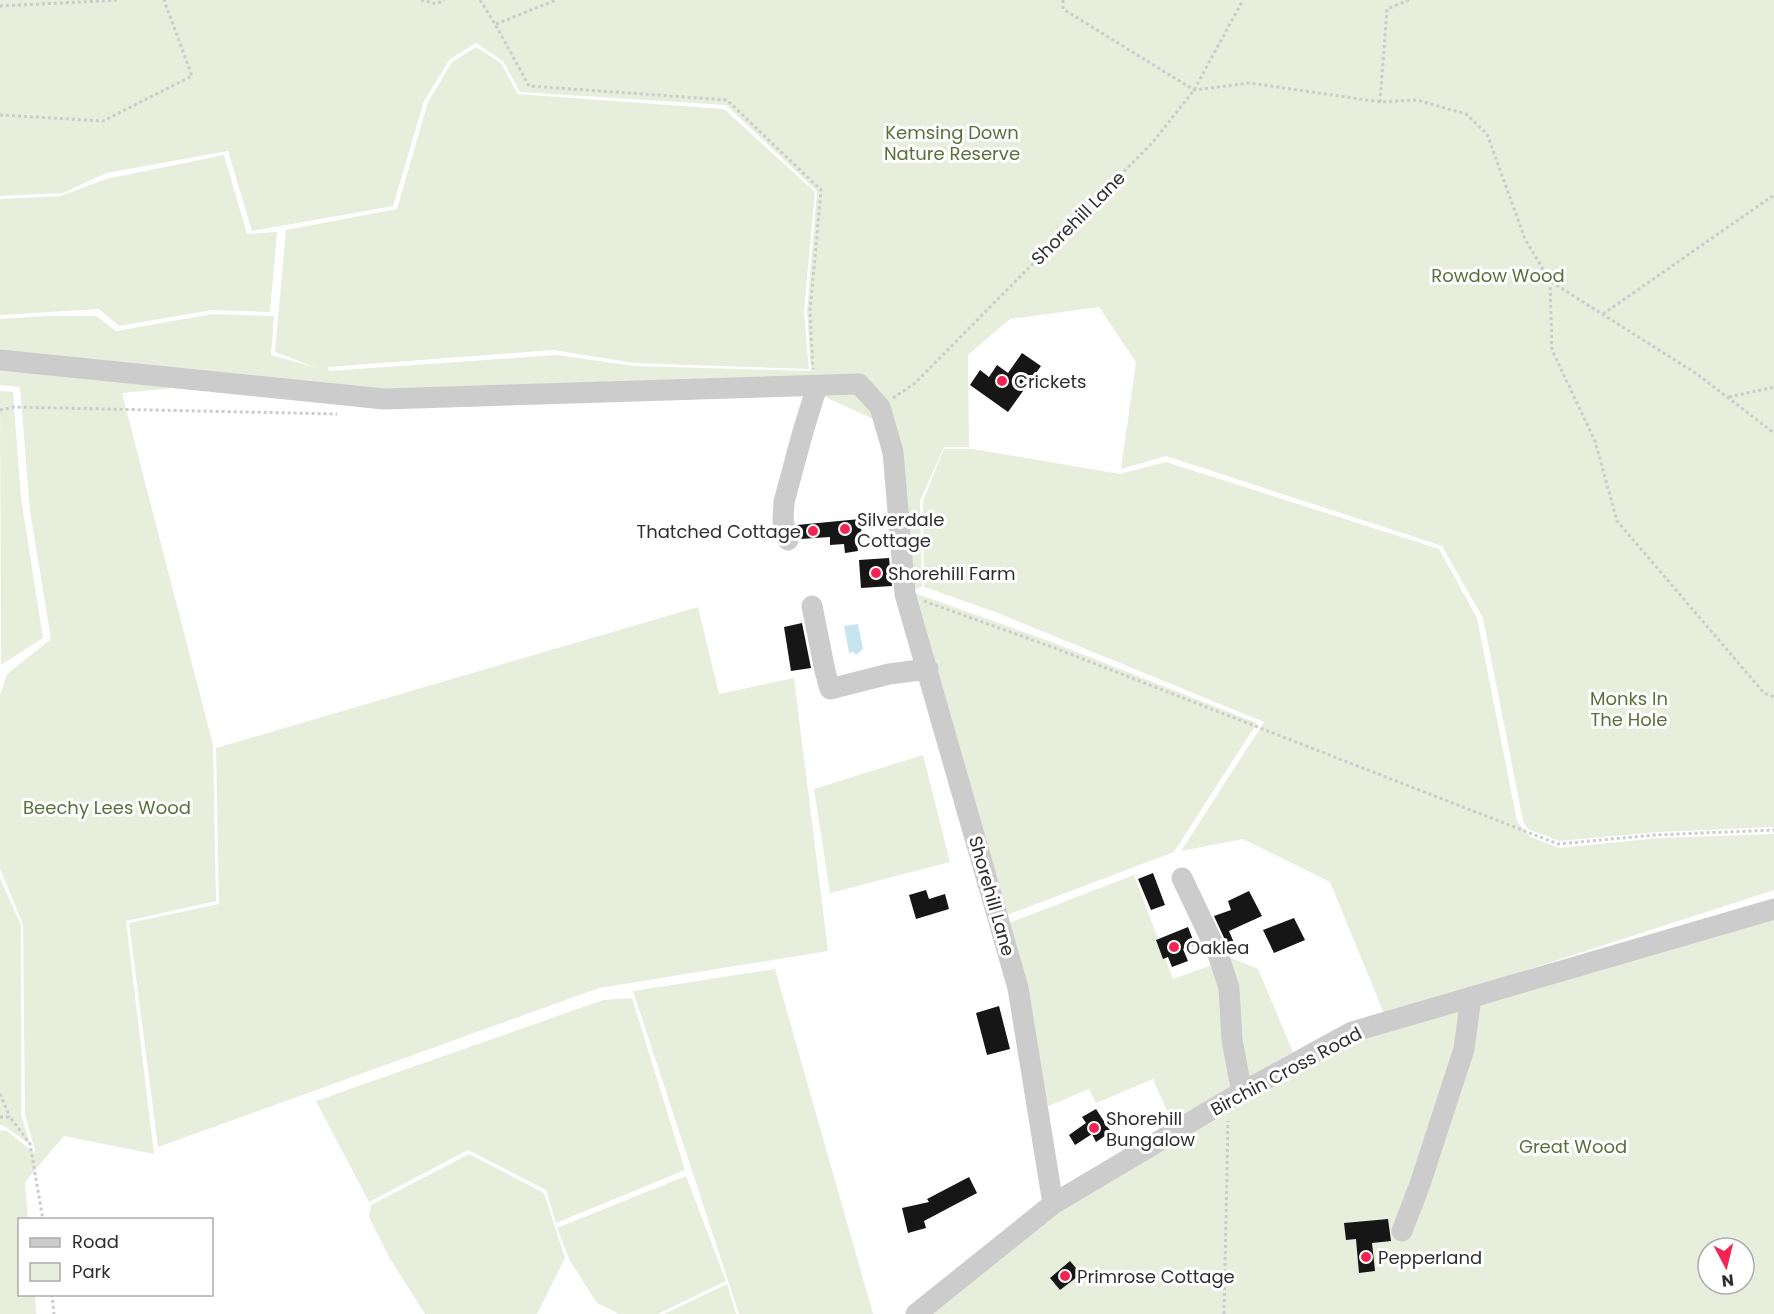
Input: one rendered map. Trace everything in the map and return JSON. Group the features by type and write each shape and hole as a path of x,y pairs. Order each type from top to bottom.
{"street":[{"path":"0,360 384,399 859,384 880,407"},
{"path":"788,540 783,521 784,502 816,386"},
{"name":"Shorehill Lane","path":"880,407 893,452 905,594 1018,988 1053,1204"},
{"path":"812,606 830,688 889,674 927,669"},
{"path":"1182,878 1218,954 1229,988 1235,1096"},
{"name":"Birchin Cross Road","path":"918,1314 1053,1204 1235,1096 1352,1032 1774,909"},
{"path":"1402,1231 1420,1184 1464,1049 1472,997"}],"path":[{"path":"0,6 120,0"},
{"path":"0,115 103,121 192,76 164,0"},
{"path":"421,0 436,4 444,0"},
{"path":"480,0 529,86 727,100 821,190 810,312 816,386"},
{"path":"495,24 556,0"},
{"path":"1063,0 1063,9 1194,90 1250,83 1380,102 1417,100 1466,114 1487,134 1525,239 1550,281 1697,374 1774,434"},
{"name":"Shorehill Lane","path":"880,407 915,383 1153,142 1194,90 1243,0"},
{"path":"1380,102 1387,9 1409,0"},
{"path":"1603,315 1774,195"},
{"path":"1550,281 1552,350 1595,441 1617,521 1764,693 1774,697"},
{"path":"1728,398 1774,387"},
{"path":"0,410 14,407 344,414"},
{"path":"905,594 1052,647 1558,844 1655,835 1774,830"},
{"path":"0,1094 10,1118 30,1144 43,1218"},
{"path":"1224,1314 1235,1096"},
{"path":"0,1117 10,1118"},
{"path":"52,1296 54,1314"}],"green space":[{"name":"Rowdow Wood","path":"0,0 1774,0 1774,827 1659,832 1559,841 1528,829 1523,821 1483,618 1442,546 1166,456 1121,469 1136,362 1099,307 1010,319 968,355 969,447 944,447 920,501 922,587 908,592 877,421 823,396 388,394 214,384 122,393 213,745 216,901 126,921 154,1154 64,1136 25,1182 28,1218 18,1218 18,1296 35,1296 36,1314 0,1314 0,1130 7,1131 36,1154 25,1115 23,924 0,869 0,695 7,674 51,639 30,511 20,387 0,385 0,319 96,316 116,331 213,314 274,316 271,355 317,368 275,352 286,230 397,209 428,102 452,62 476,47 501,63 518,94 724,109 815,192 804,311 809,369 635,363 553,350 328,367 329,371 556,355 634,366 811,371 807,311 817,191 726,105 520,92 503,61 476,43 450,59 424,101 393,206 252,231 228,151 106,173 63,193 0,196"},
{"path":"224,155 247,234 277,232 270,312 212,310 119,326 99,309 0,315 0,199 61,196 106,179"},
{"path":"0,391 13,392 21,498 43,638 1,665"},
{"path":"944,449 973,449 1120,474 1166,462 1439,549 1477,618 1517,821 1529,836 1559,848 1658,838 1774,834 1774,890 1385,1016 1330,882 1243,839 1181,851 1264,722 998,613 924,587 923,501"},
{"path":"912,592 1049,641 1257,723 1174,852 1007,915"},
{"path":"698,607 719,694 794,678 828,951 599,988 158,1147 129,923 219,904 216,748"},
{"path":"923,755 950,862 830,893 814,789"},
{"path":"1134,875 1173,979 1231,958 1258,969 1293,1052 1172,1122 1153,1079 1096,1103 1089,1089 1044,1108 1006,924"},
{"path":"0,878 21,925 21,1114 30,1144 0,1125"},
{"name":"Great Wood","path":"1774,904 1774,1314 925,1314 1059,1210 1350,1043"},
{"path":"775,969 873,1314 739,1314 633,991"},
{"path":"632,998 685,1170 556,1223 546,1190 468,1150 369,1202 316,1101 603,1000"},
{"path":"469,1154 544,1193 565,1258 537,1314 425,1314 389,1257 369,1217 371,1205"},
{"path":"686,1176 726,1281 658,1314 619,1314 597,1303 570,1261 557,1228"},
{"path":"727,1284 736,1314 664,1314"}],"water":[{"path":"858,624 863,649 856,655 853,652 849,653 844,626"}],"building":[{"name":"Crickets","path":"1022,353 1041,366 1008,412 970,385 980,370 989,377 997,365 1008,373"},
{"name":"Silverdale Cottage","path":"860,519 862,537 856,538 858,551 845,553 844,544 830,545 830,537 800,539 797,525"},
{"name":"Shorehill Farm","path":"889,558 892,586 861,588 859,560"},
{"path":"802,623 811,668 791,671 784,627"},
{"path":"1153,873 1165,905 1151,910 1138,879"},
{"path":"926,890 929,899 945,894 949,909 916,919 909,895"},
{"path":"1249,891 1262,916 1229,931 1237,950 1231,953 1214,916 1231,910 1228,901"},
{"path":"1294,918 1305,940 1274,953 1263,930"},
{"name":"Oaklea","path":"1188,927 1195,945 1183,949 1188,961 1172,967 1168,957 1163,959 1156,940"},
{"path":"999,1006 1010,1049 987,1055 976,1013"},
{"name":"Shorehill Bungalow","path":"1096,1109 1111,1132 1096,1142 1092,1134 1075,1145 1069,1135 1086,1123 1082,1117"},
{"path":"969,1177 977,1193 924,1221 926,1228 908,1233 902,1208 929,1202 927,1199"},
{"name":"Pepperland","path":"1388,1219 1391,1241 1372,1243 1375,1271 1359,1273 1356,1239 1346,1240 1344,1223"},
{"name":"Primrose Cottage","path":"1070,1261 1081,1274 1060,1290 1050,1278"}],"place":[{"name":"Crickets","path":"1002,381"},
{"name":"Silverdale Cottage","path":"845,529"},
{"name":"Thatched Cottage","path":"813,531"},
{"name":"Shorehill Farm","path":"876,573"},
{"name":"Oaklea","path":"1174,947"},
{"name":"Shorehill Bungalow","path":"1094,1128"},
{"name":"Pepperland","path":"1366,1257"},
{"name":"Primrose Cottage","path":"1065,1276"}],"park label":[{"name":"Kemsing Down Nature Reserve","path":"952,142"},
{"name":"Monks In The Hole","path":"1629,708"},
{"name":"Beechy Lees Wood","path":"107,807"}]}
